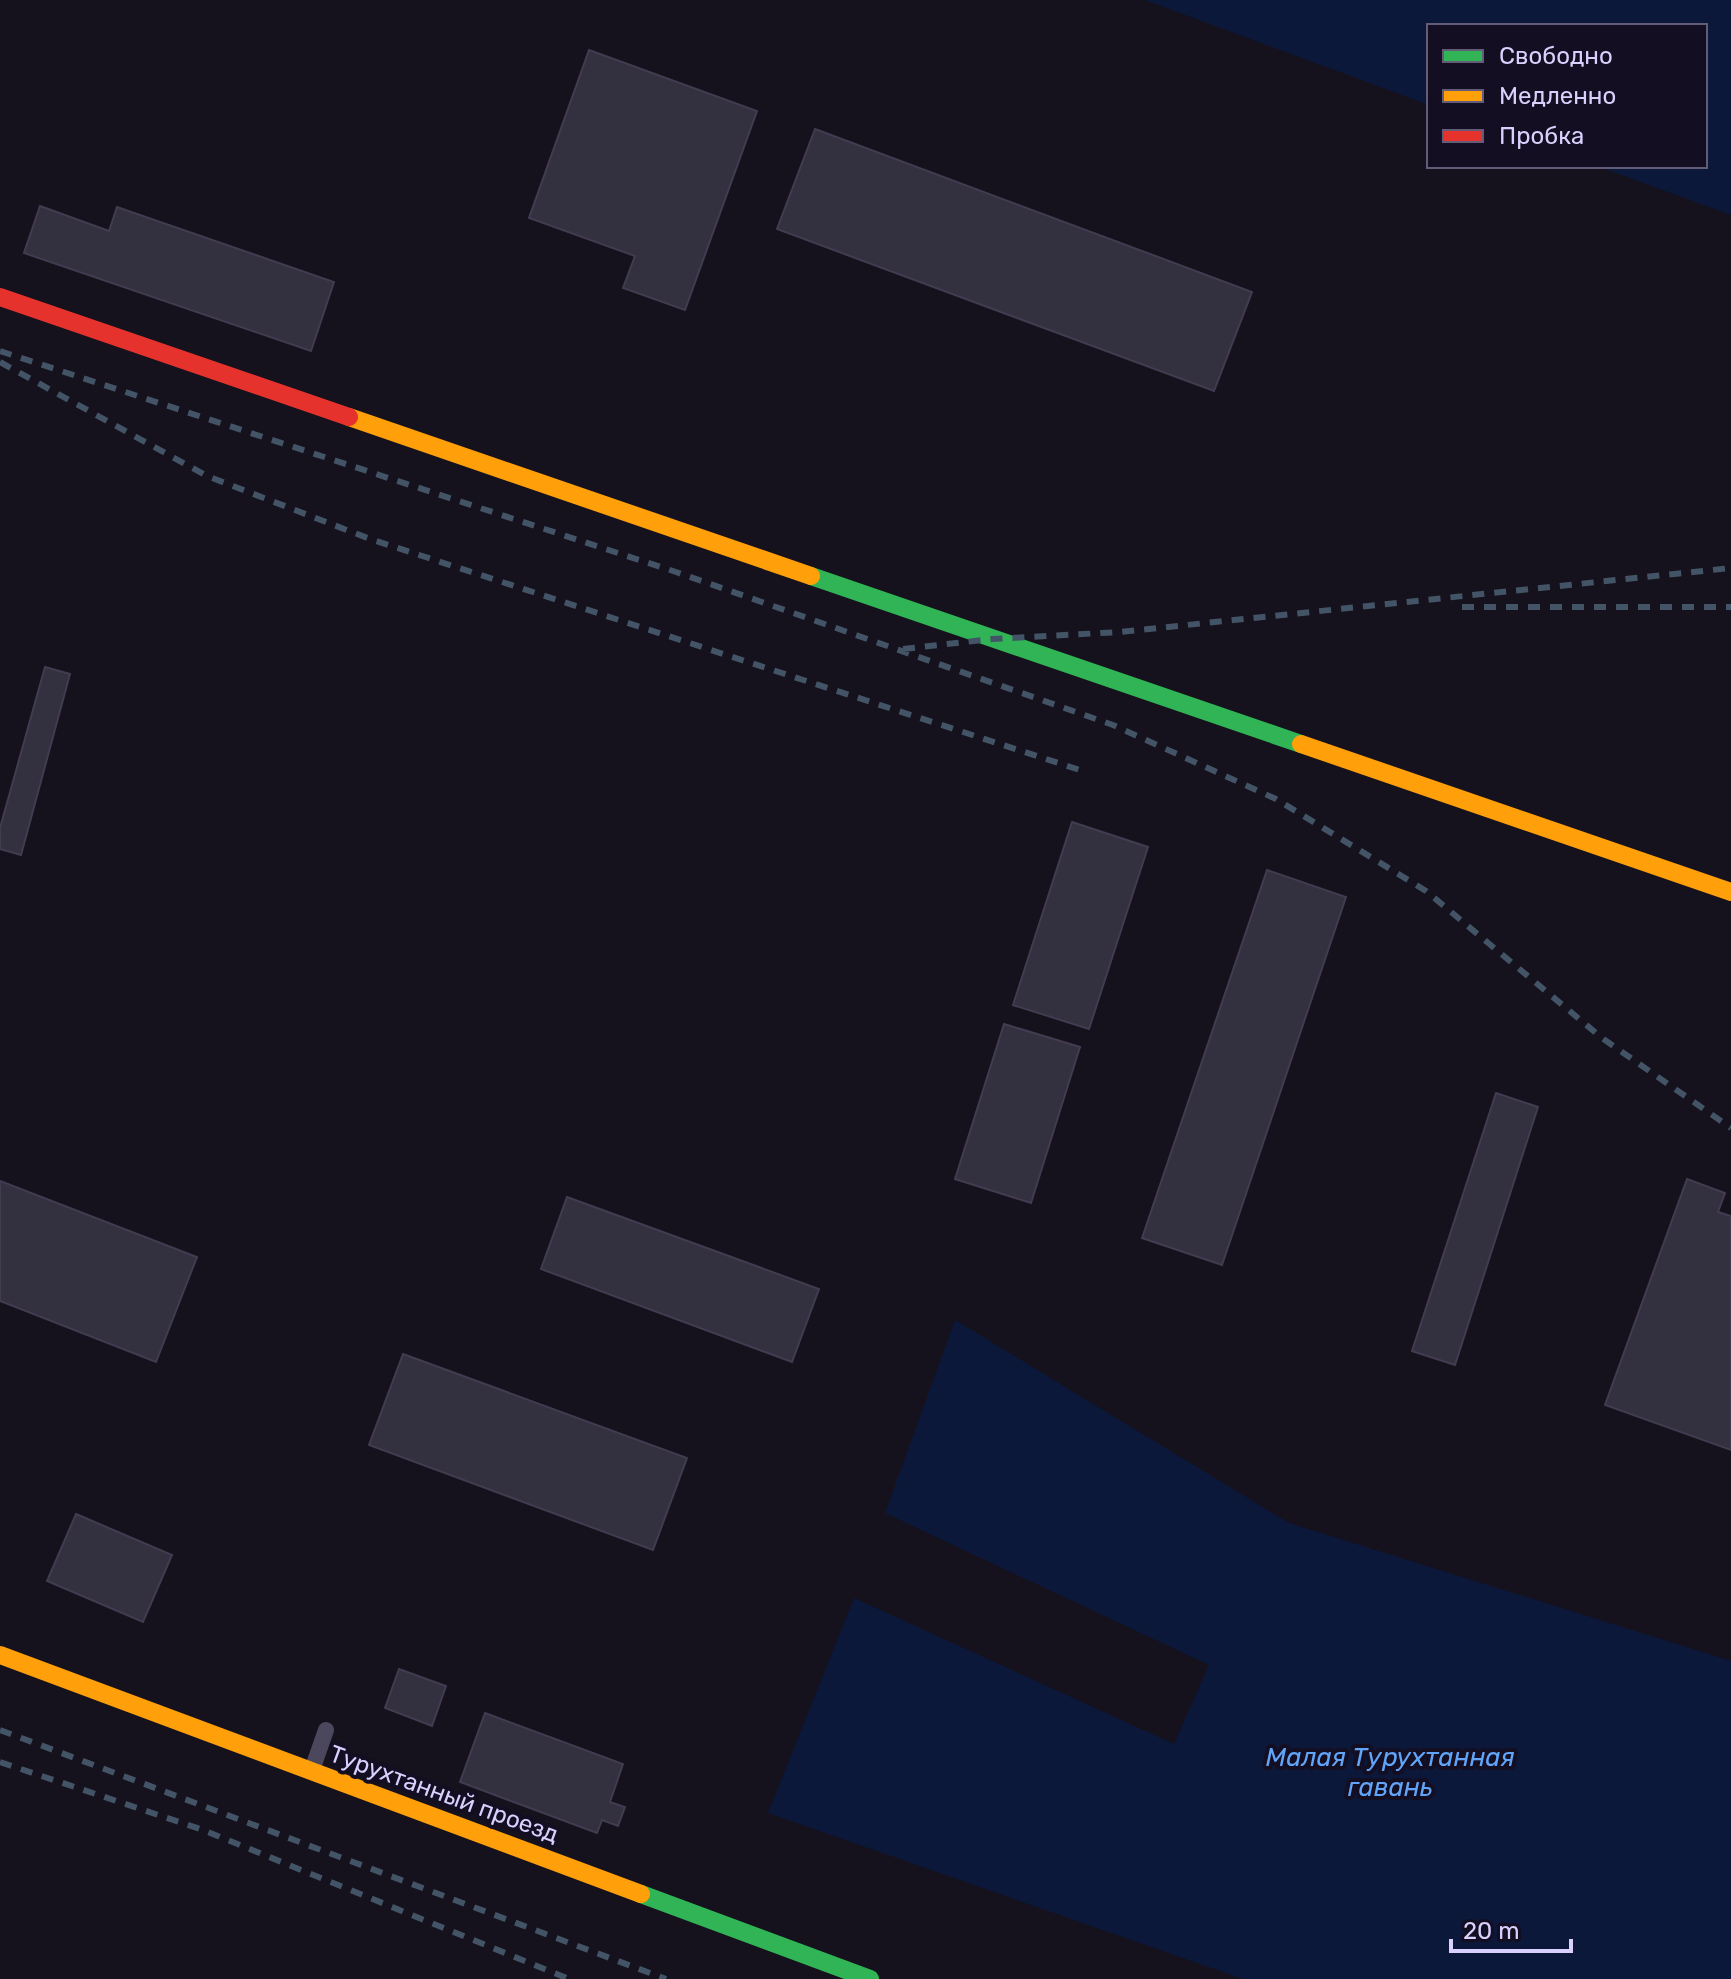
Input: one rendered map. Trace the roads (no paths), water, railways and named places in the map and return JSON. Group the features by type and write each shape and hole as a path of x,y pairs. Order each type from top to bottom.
{"street":[{"path":"0,297 1731,892"},
{"name":"Турухтанный проезд","path":"0,1655 870,1979"}],"lane":[{"path":"312,1771 326,1730"}],"water":[{"path":"1145,0 1731,0 1731,215 1602,168 1707,168 1707,24 1427,24 1427,104"},
{"name":"Малая Турухтанная гавань","path":"955,1320 1289,1523 1731,1661 1731,1979 1243,1979 768,1813 854,1598 1174,1744 1209,1665 885,1513"}],"railway":[{"path":"0,351 676,572 1113,725 1276,799 1426,891 1602,1038 1731,1128"},
{"path":"0,362 207,476 370,539 1086,772"},
{"path":"903,649 992,639 1120,632 1731,568"},
{"path":"1462,607 1731,607"},
{"path":"0,1730 666,1979"},
{"path":"0,1762 203,1830 569,1979"}]}
